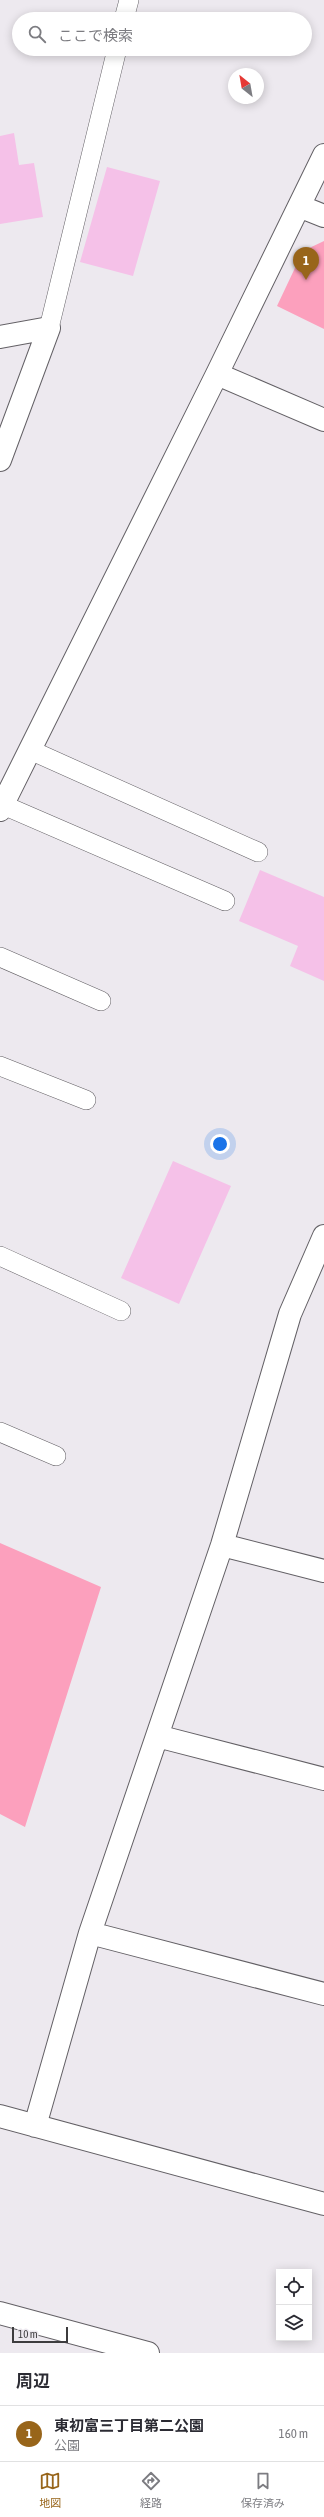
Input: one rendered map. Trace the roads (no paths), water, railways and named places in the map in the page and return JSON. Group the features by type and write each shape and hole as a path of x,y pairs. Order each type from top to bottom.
{"street":[{"path":"1,807 218,374 324,155"},
{"path":"299,206 324,216"},
{"path":"0,337 49,328"},
{"path":"0,460 49,328"},
{"path":"218,374 324,420"},
{"path":"35,2126 90,1933 222,1545 290,1314 324,1236"},
{"path":"222,1545 324,1571"},
{"path":"157,1736 324,1779"},
{"path":"90,1933 324,1994"},
{"path":"0,2116 324,2204"},
{"path":"0,2313 148,2353"}],"lane":[{"path":"126,12 129,0"},
{"path":"49,328 115,56"},
{"path":"30,750 258,852"},
{"path":"1,807 225,901"},
{"path":"0,957 101,1002"},
{"path":"0,1066 86,1100"},
{"path":"0,1256 122,1311"},
{"path":"0,1432 56,1456"}],"place":[{"name":"東初富三丁目第二公園","path":"306,280"}]}
